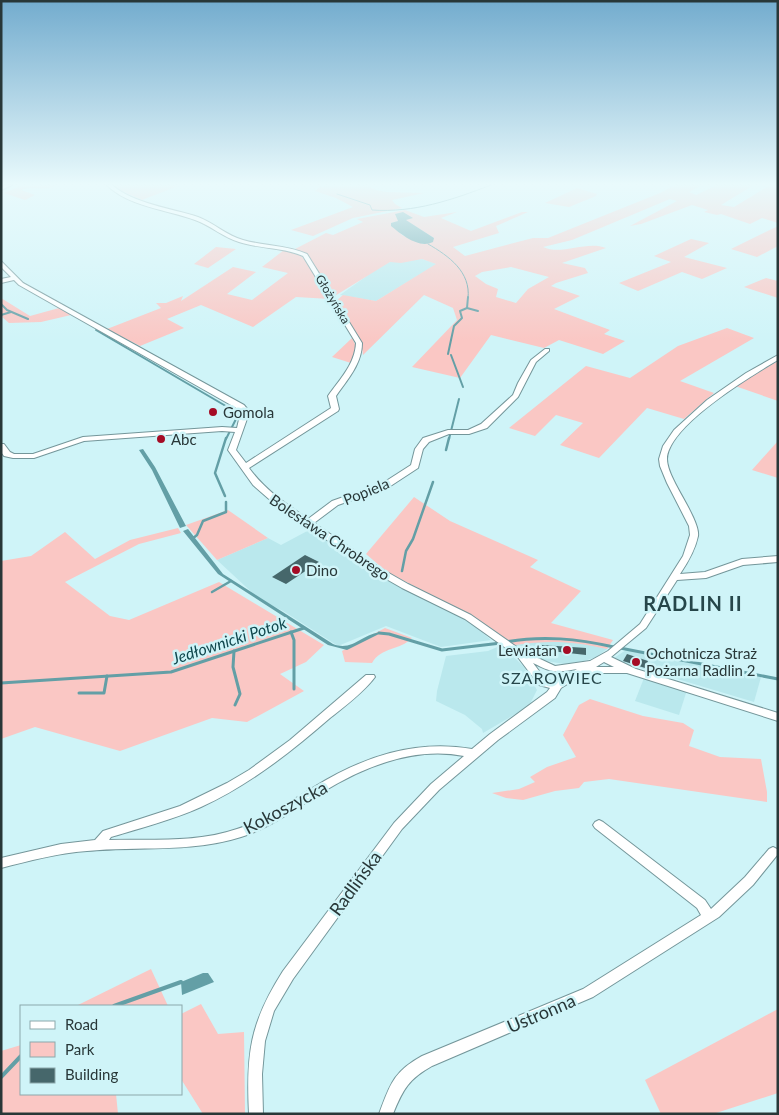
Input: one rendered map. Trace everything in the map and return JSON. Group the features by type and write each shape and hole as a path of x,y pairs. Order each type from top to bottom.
{"street":[{"name":"Głożyńska","path":"232,237 240,241 294,250 304,255 359,343 360,352 332,396 335,409 244,468"},
{"name":"Bolesława Chrobrego","path":"1,263 14,278 232,401 245,411 245,419 234,429 232,450 244,468 269,496 377,570 468,617 515,649 553,669"},
{"path":"1,282 14,278"},
{"name":"Popiela","path":"309,523 335,503 386,485 415,466 418,449 426,440 451,432 469,432 484,426 516,396 533,361 548,350"},
{"path":"541,679 550,686 561,683 603,658 643,626 687,556 694,536 693,526 666,472 663,456 667,443 679,430 724,391 778,357"},
{"path":"2,448 13,456 34,456 82,439 234,429"},
{"path":"674,578 706,575 742,562 778,559"},
{"name":"Bolesława Chrobrego","path":"515,649 541,679"},
{"path":"540,702 541,679 544,670 603,658 632,671 778,717"},
{"path":"553,669 564,675 561,683"},
{"path":"582,670 632,671"},
{"path":"98,845 108,834 207,799 238,782 310,730 370,677"},
{"name":"Radlińska","path":"256,1114 255,1055 261,1024 274,997 398,826 434,787 551,695 561,683"},
{"name":"Kokoszycka","path":"1,864 68,848 98,845 170,845 232,836 265,821 351,772 394,755 452,749 475,754"},
{"path":"599,825 700,904 709,916"},
{"name":"Ustronna","path":"386,1114 399,1083 409,1070 426,1061 588,993 715,913 749,881 773,852"}],"shaded area":[{"path":"405,237 434,238 433,242 428,244 416,242"},
{"path":"422,259 437,264 376,301 340,295 378,268 390,262"},
{"path":"143,449 155,467 186,526 180,528 152,470 139,450"},
{"path":"188,529 223,574 333,644 346,646 369,635 383,632 347,650 328,645 218,574 183,531"},
{"path":"311,529 380,577 470,622 491,640 441,647 386,626 338,646 283,611 259,599 217,560 268,538 281,545"},
{"path":"542,641 579,642 607,649 596,657 565,664 545,661 515,645"},
{"path":"502,645 524,667 537,690 529,706 483,733 482,729 465,715 436,701 437,691 446,656 488,651"},
{"path":"626,650 761,677 754,702 617,661 614,658"},
{"path":"644,678 687,690 679,715 635,701"},
{"path":"203,973 208,973 214,982 182,995 181,982"}],"green space":[{"path":"318,237 407,237 423,244 434,238 432,237 486,237 453,247 465,256 533,238 579,237 543,247 550,249 558,250 590,246 606,248 562,263 585,268 588,273 551,286 580,296 554,309 610,330 604,334 625,341 603,354 559,340 544,348 491,335 460,378 412,367 457,320 453,308 424,295 363,355 361,341 336,301 343,295 376,301 436,264 422,259 401,263 390,262 333,297 307,254 295,249","holes":["511,267 549,277 528,289 516,303 496,297 498,289 486,284 475,276 482,272"]},
{"path":"755,237 778,237 778,246 757,257 731,249"},
{"path":"691,239 709,243 684,257 727,268 702,279 682,272 638,291 619,283 671,262 654,256"},
{"path":"216,247 236,249 208,268 194,264"},
{"path":"284,250 292,251 306,261 330,299 296,297 253,327 201,305 167,319 184,328 140,346 107,329 161,308 156,303 166,303 183,296 181,301 233,267 256,272 227,294 252,300 288,273 262,267"},
{"path":"766,278 778,281 778,298 744,287"},
{"path":"1,298 30,316 59,308 71,315 41,322 9,323 1,316"},
{"path":"727,328 754,338 680,381 714,393 684,419 647,408 599,458 560,445 583,423 556,415 535,436 509,428 586,366 630,378 678,346"},
{"path":"352,338 356,346 351,363 332,357"},
{"path":"778,361 778,401 735,386"},
{"path":"778,441 778,478 752,470"},
{"path":"414,497 450,521 538,560 530,567 581,591 551,623 613,640 607,649 561,642 515,645 477,619 387,572 366,554"},
{"path":"228,510 268,538 217,560 186,525"},
{"path":"178,528 181,533 139,544 65,582 110,616 129,620 219,582 324,645 306,662 280,674 304,691 247,722 212,718 120,751 35,727 1,739 1,561 31,556 65,532 95,559 130,540"},
{"path":"385,628 412,638 402,645 381,654 372,663 345,662 342,651"},
{"path":"590,699 643,716 683,723 694,730 689,746 720,757 761,759 767,802 609,779 584,782 579,788 555,791 523,800 506,798 492,793 519,789 535,782 530,777 547,767 576,757 563,735 579,705"},
{"path":"151,969 168,1005 78,1005"},
{"path":"201,1004 218,1034 244,1032 245,1114 203,1114 182,1081 182,1014"},
{"path":"778,1009 778,1093 713,1114 661,1114 645,1080"},
{"path":"20,1045 20,1095 116,1095 118,1114 1,1114 1,1051"}],"building":[{"name":"Dino","path":"305,555 319,562 286,584 272,577"},
{"name":"Lewiatan","path":"542,645 586,648 586,655 542,650"},
{"name":"Ochotnicza Straż Pożarna Radlin 2","path":"627,654 648,661 645,668 623,661"}],"waterway":[{"path":"428,244 444,254 457,266 466,280 468,297"},
{"path":"467,308 468,297"},
{"path":"1,304 7,310 28,319"},
{"path":"448,354 454,326 462,318 460,311 467,308"},
{"path":"467,308 478,311"},
{"path":"1,315 11,312"},
{"path":"96,330 236,412 236,419 226,439"},
{"path":"451,355 463,387"},
{"path":"449,439 459,399"},
{"path":"225,496 215,473 226,438"},
{"path":"446,450 449,438"},
{"path":"402,571 406,551 413,539 433,482"},
{"path":"192,539 197,535 203,521 226,512 226,502"},
{"path":"212,592 231,581"},
{"name":"Jedłownicki Potok","path":"291,632 304,628"},
{"name":"Jedłownicki Potok","path":"234,651 291,632"},
{"path":"291,632 294,640 294,689"},
{"name":"Jedłownicki Potok","path":"379,633 389,634 442,650 501,643"},
{"name":"Jedłownicki Potok","path":"506,642 547,638 614,647"},
{"name":"Jedłownicki Potok","path":"620,648 778,679"},
{"name":"Jedłownicki Potok","path":"107,676 171,672 234,651"},
{"path":"234,651 233,667 240,694 235,705"},
{"name":"Jedłownicki Potok","path":"1,683 107,676"},
{"path":"79,693 104,693 107,676"},
{"path":"117,1005 181,982"},
{"path":"1,1077 20,1057"}],"place":[{"name":"Gomola","path":"213,412"},
{"name":"Abc","path":"161,439"},
{"name":"Dino","path":"296,570"},
{"name":"Lewiatan","path":"567,650"},
{"name":"Ochotnicza Straż Pożarna Radlin 2","path":"636,662"}],"district":[{"name":"RADLIN II","path":"693,603"},
{"name":"SZAROWIEC","path":"552,677"}]}
